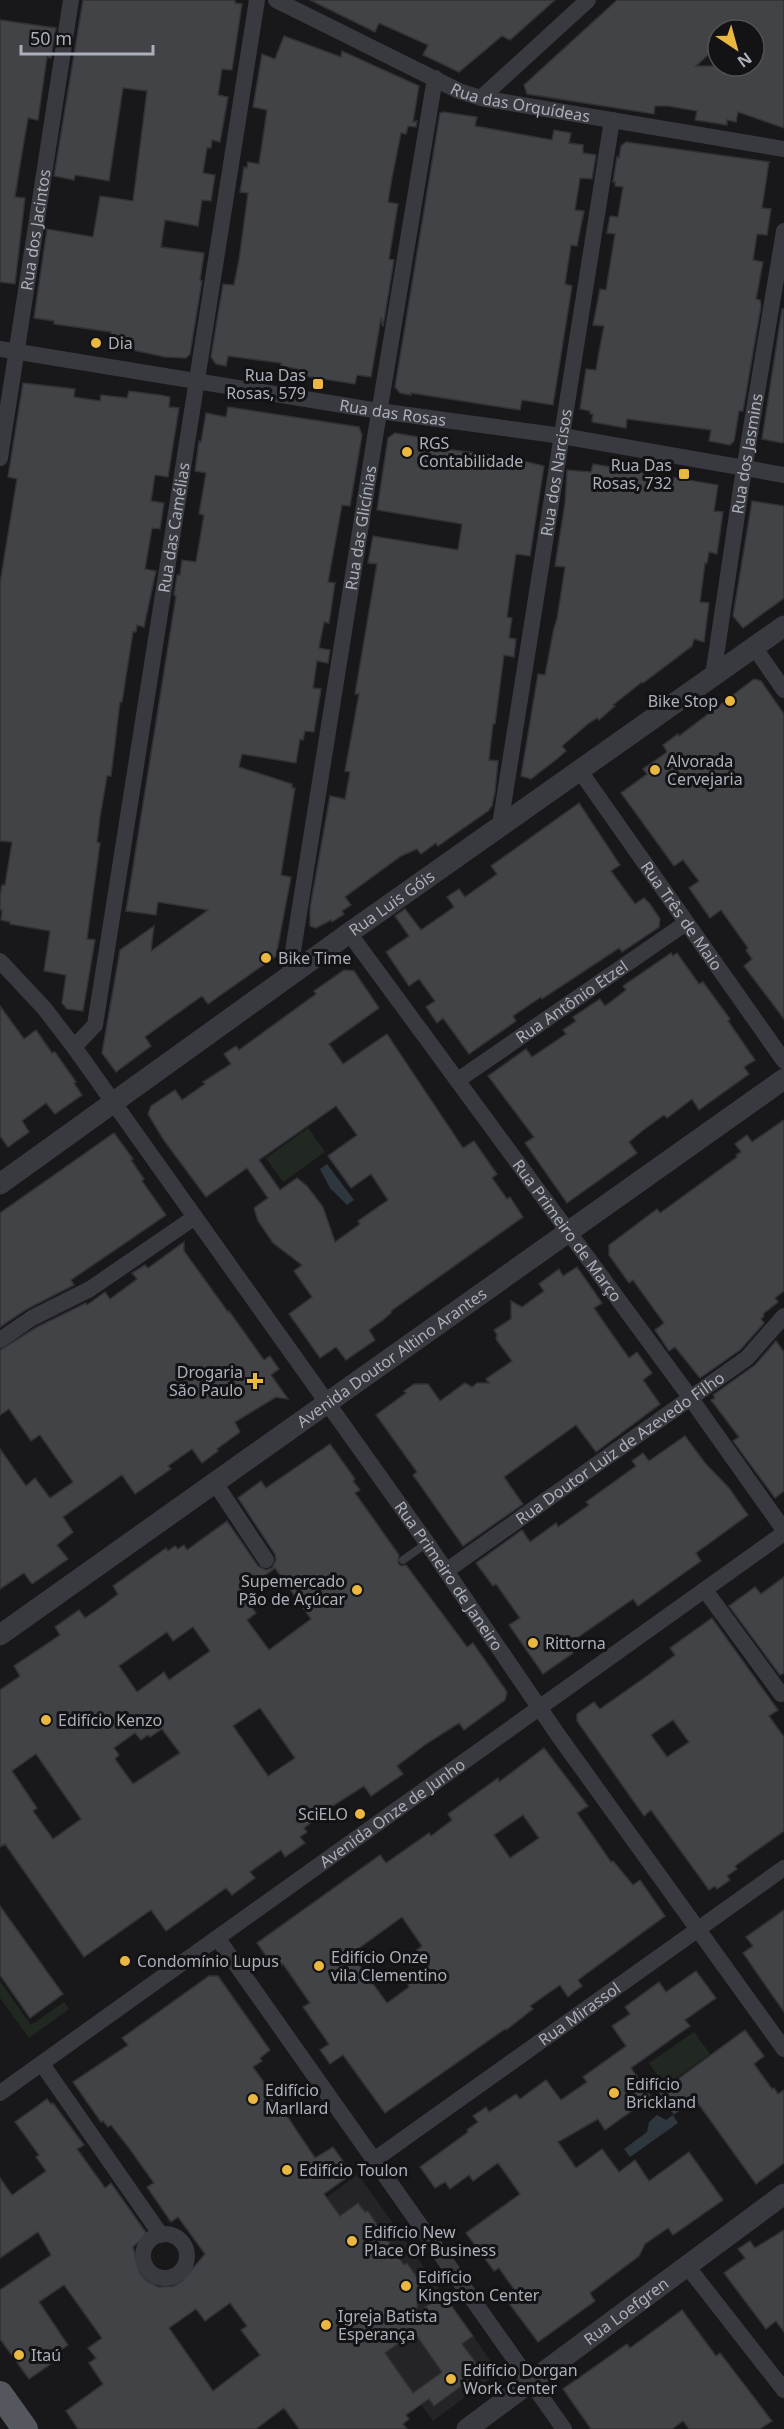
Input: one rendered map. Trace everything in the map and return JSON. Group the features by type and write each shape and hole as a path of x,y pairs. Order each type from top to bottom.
{"main road":[{"path":"0,2394 25,2429"}],"street":[{"name":"Rua dos Jacintos","path":"0,458 71,0"},
{"name":"Rua das Camélias","path":"74,1047 95,1025 257,0"},
{"name":"Rua das Orquídeas","path":"276,0 459,91 481,98 784,149"},
{"path":"481,98 588,0"},
{"name":"Rua das Glicínias","path":"289,976 379,411 435,78"},
{"name":"Rua dos Narcisos","path":"500,825 612,120"},
{"name":"Rua dos Jasmins","path":"713,676 784,231"},
{"name":"Rua das Rosas","path":"0,349 379,411 562,436 784,475"},
{"name":"Rua Luis Góis","path":"0,1184 500,825 784,626"},
{"path":"754,647 784,690"},
{"name":"Rua Três de Maio","path":"580,771 784,1061"},
{"name":"Rua Antônio Etzel","path":"458,1080 686,923"},
{"name":"Rua Primeiro de Março","path":"349,933 692,1399 784,1532"},
{"name":"Rua Primeiro de Janeiro","path":"0,961 44,1008 74,1047 427,1543 540,1709 784,2049"},
{"name":"Avenida Doutor Altino Arantes","path":"0,1635 784,1079"},
{"path":"0,1340 32,1318 90,1289 195,1217"},
{"name":"Rua Doutor Luiz de Azevedo Filho","path":"446,1571 747,1358 784,1316"},
{"path":"215,1483 266,1560"},
{"name":"Avenida Onze de Junho","path":"0,2093 540,1709 784,1532"},
{"path":"705,1590 781,1694"},
{"name":"Rua Mirassol","path":"374,2160 784,1868"},
{"path":"218,1939 564,2429"},
{"path":"42,2064 161,2235"},
{"name":"Rua Loefgren","path":"467,2429 784,2194"},
{"path":"687,2266 784,2390"}],"lane":[{"path":"403,1560 427,1543"}],"shaded area":[{"path":"308,1128 325,1152 283,1182 266,1158"},
{"path":"327,1164 354,1200 347,1205 330,1188 320,1169"},
{"path":"0,1981 31,2025 64,2002 69,2009 29,2038 0,1998"},
{"path":"694,2032 710,2054 665,2086 649,2063"},
{"path":"657,2115 666,2120 673,2115 678,2123 630,2157 624,2149 647,2132 649,2122"},
{"path":"358,2174 443,2294 406,2321 436,2363 473,2336 494,2366 492,2377 433,2421 342,2293 268,2241"}],"building":[{"path":"83,0 235,0 235,3 242,4 232,70 222,69 218,95 228,97 220,142 212,140 211,148 207,148 203,173 215,175 211,201 202,200 198,226 165,220 161,247 204,253 200,280 202,281 190,354 186,358 165,357 109,345 111,332 54,324 54,321 34,318 47,229 93,237 100,196 133,201 147,91 123,88 109,181 75,175 74,180 54,176"},
{"path":"310,0 555,0 510,40 502,36 459,72 423,55 428,45 379,23 375,32"},
{"path":"617,0 784,0 784,128 738,112 736,122 727,120 727,125 695,120 697,111 668,106 655,106 654,114 527,94 524,85"},
{"path":"0,20 56,28 51,58 47,57 38,120 28,118 19,171 15,197 25,198 15,284 0,282"},
{"path":"284,36 341,57 342,51 419,86 413,122 417,121 416,127 408,126 406,134 401,133 388,202 398,204 389,259 394,260 383,327 381,318 371,377 357,375 355,384 297,375 298,369 281,366 281,363 228,356 226,366 216,364 211,357 223,284 234,285 239,260 248,193 240,192 244,167 247,168 248,162 259,164 267,110 253,107 262,54 275,59"},
{"path":"440,113 477,117 475,126 552,140 554,130 571,133 569,143 583,145 583,153 596,155 592,179 580,178 575,210 584,211 577,246 571,245 565,284 572,286 553,405 522,400 520,410 400,393 395,387"},
{"path":"626,142 769,162 762,208 771,209 767,235 757,234 753,260 763,262 756,299 760,300 761,306 743,411 739,411 734,441 730,445 709,441 711,430 627,419 626,428 592,422 593,414 580,409 586,369 596,370 604,326 593,325 600,289 606,290 615,234 607,233 610,216 618,217 623,187 615,186 613,182 617,157 619,158 621,146"},
{"path":"782,309 784,309 784,442 782,443 762,439"},
{"path":"23,383 75,389 74,397 100,401 101,395 127,398 129,391 160,395 170,397 169,407 179,408 168,477 155,475 151,501 164,503 160,529 152,528 145,569 156,571 144,627 137,625 136,632 133,632 122,702 120,702 111,776 107,776 100,817 97,842 100,843 87,939 95,940 83,1011 67,1009 62,1003 66,975 44,971 50,931 10,924 10,922 1,920 2,910 0,910 0,896 2,885 5,885 12,842 0,841 0,583 17,479 8,477"},
{"path":"228,407 359,427 362,435 350,506 342,505 328,582 335,583 329,623 324,622 319,648 330,650 328,663 317,661 313,688 321,689 314,732 305,731 303,740 300,739 296,763 242,754 239,767 292,784 292,788 295,788 281,875 291,877 276,956 208,1004 202,996 171,1018 145,1037 151,1046 116,1072 102,1053 120,950 154,926 151,951 208,910 158,902 156,915 126,911 176,596 174,595 177,575 180,575 182,560 196,562 204,515 199,514 206,473 195,471 199,441 201,442 206,413 226,417"},
{"path":"395,433 431,439 430,447 507,457 544,466 530,556 516,554 507,617 512,618 509,638 516,639 514,657 504,655 489,760 498,761 495,792 492,806 488,811 438,846 436,843 421,854 417,849 401,856 345,897 351,905 342,911 344,914 316,928 310,926 310,908 330,796 345,799 350,772 345,771 359,694 355,694 377,564 368,563 373,536 458,550 462,524 377,510 388,438"},
{"path":"593,464 718,485 714,511 723,512 717,554 709,552 707,563 705,563 700,602 709,603 704,642 694,639 692,646 613,705 615,706 599,720 597,718 589,723 562,746 566,751 531,779 521,776 538,674 545,675 565,567 555,566 565,503 567,470 591,472"},
{"path":"752,501 784,506 784,598 743,628 733,616"},
{"path":"754,679 761,681 784,714 784,1019 744,966 752,959 746,950 748,948 721,910 710,918 689,888 699,881 683,860 674,866 621,793 647,774 643,769 667,752 663,745 678,734 679,736"},
{"path":"579,803 620,865 611,871 635,904 644,898 650,904 660,919 659,927 622,952 619,948 542,999 541,997 513,1016 516,1021 469,1054 443,1018 437,1023 426,1007 435,1001 419,979 409,986 386,952 409,936 395,916 405,909 421,930 454,907 447,897 459,889 465,897 497,874 491,866"},
{"path":"671,953 673,956 677,953 699,984 703,982 730,1019 728,1021 755,1060 744,1067 749,1074 699,1110 692,1099 667,1118 664,1115 642,1131 629,1142 637,1153 567,1203 525,1143 534,1137 488,1076 526,1049 532,1057 566,1034 563,1030 576,1021 573,1017 600,999 605,1006 626,990 623,986"},
{"path":"344,970 354,971 379,1008 329,1044 343,1064 387,1034 463,1148 474,1141 497,1174 492,1178 507,1199 510,1197 523,1217 391,1311 369,1330 375,1340 346,1360 336,1347 320,1358 289,1314 312,1297 294,1271 302,1265 273,1243 258,1221 254,1208 268,1198 247,1168 206,1197 163,1139 148,1114 151,1106 175,1090 182,1100 205,1084 203,1082 231,1064 224,1054 236,1046 239,1050 316,994 314,991","holes":["336,1106 357,1135 328,1156 351,1188 371,1174 388,1200 358,1221 360,1224 335,1242 323,1207 307,1186 297,1178 280,1190 259,1160"]},
{"path":"0,1006 24,1039 36,1030 52,1053 55,1052 76,1082 74,1083 82,1095 55,1114 46,1103 22,1121 29,1132 8,1147 0,1136"},
{"path":"784,1120 784,1291 775,1298 778,1302 763,1314 761,1319 764,1323 740,1350 700,1378 675,1347 669,1351 655,1330 664,1323 633,1280 629,1283 609,1255 609,1245 657,1209 660,1213 737,1157 736,1155 741,1152 735,1144 747,1135 752,1142"},
{"path":"114,1133 133,1159 131,1160 144,1179 142,1181 166,1215 71,1280 74,1285 27,1309 0,1327 0,1213"},
{"path":"184,1242 184,1251 228,1312 264,1360 270,1356 279,1369 271,1375 288,1399 276,1397 235,1422 240,1432 202,1463 192,1449 168,1466 171,1469 135,1494 122,1475 63,1517 73,1532 57,1545 68,1559 32,1584 24,1573 0,1589 0,1449 26,1486 35,1478 50,1498 73,1482 40,1435 31,1441 9,1409 0,1415 0,1350 37,1327 86,1303 87,1305 105,1292 110,1299 137,1279 132,1273 145,1265 148,1268"},
{"path":"577,1267 602,1303 594,1308 612,1334 629,1358 637,1352 652,1373 643,1380 660,1404 596,1452 576,1425 504,1477 523,1504 463,1546 413,1475 417,1472 376,1415 406,1393 404,1391 414,1384 428,1384 440,1401 465,1383 472,1387 477,1383 489,1383 486,1379 512,1361 496,1339 497,1335 494,1330 511,1319 511,1301 522,1307 544,1291 539,1284 559,1269 563,1276"},
{"path":"776,1341 784,1352 784,1491 775,1498 733,1441 739,1437 711,1400 715,1398 713,1395 755,1365"},
{"path":"685,1436 705,1463 729,1488 748,1515 696,1553 701,1561 638,1606 633,1599 567,1645 573,1653 543,1674 509,1625 520,1618 496,1584 493,1586 476,1563 522,1530 530,1542 556,1523 558,1527 589,1505 586,1502 636,1466 632,1461 643,1453 649,1461"},
{"path":"330,1444 355,1479 353,1481 360,1490 355,1493 399,1555 398,1563 401,1566 406,1565 467,1647 473,1643 507,1692 505,1700 464,1730 459,1723 426,1744 397,1766 403,1774 371,1796 364,1786 337,1803 304,1828 307,1832 300,1837 305,1843 285,1857 281,1850 250,1872 255,1878 232,1895 226,1888 166,1931 151,1910 84,1957 5,1844 0,1847 0,1690 20,1676 14,1666 60,1635 55,1627 79,1610 85,1618 104,1605 118,1594 113,1586 166,1548 168,1551 175,1546 178,1549 184,1545 187,1550 227,1521 258,1566 266,1570 272,1568 276,1560 275,1554 238,1498 261,1481 266,1488","holes":["275,1568 311,1619 269,1650 247,1620 256,1613 241,1593","193,1627 210,1651 169,1680 164,1672 137,1692 119,1666 167,1632 173,1641","260,1708 295,1758 268,1776 233,1726","162,1729 180,1753 133,1784 115,1759 119,1755 114,1748 135,1733 141,1740 148,1735 150,1737","36,1754 81,1819 53,1839 33,1811 37,1808 12,1771"]},
{"path":"784,1577 784,1673 780,1675 729,1606 755,1587 761,1594"},
{"path":"712,1618 778,1710 769,1716 784,1737 784,1831 735,1866 737,1869 727,1876 730,1880 717,1889 715,1886 709,1890 651,1810 644,1816 577,1721 577,1714 594,1702 600,1709 675,1655 670,1648","holes":["673,1720 689,1742 667,1757 651,1735"]},
{"path":"544,1748 588,1806 577,1813 611,1862 613,1861 633,1885 640,1880 665,1916 578,1980 582,1986 568,1997 560,1985 530,2006 533,2009 506,2030 385,2113 343,2055 330,2064 320,2050 329,2044 303,2007 310,2003 283,1964 275,1969 257,1943 380,1855 386,1863 429,1833 431,1836 452,1820 448,1814 498,1778 499,1782","holes":["523,1815 539,1838 510,1858 494,1835","402,1917 422,1946 417,1950 429,1966 407,1982 409,1987 387,2003 351,1954"]},
{"path":"0,1906 63,1994 30,2018 0,1975"},
{"path":"784,1910 784,2012 743,1953 753,1946 746,1937"},
{"path":"696,1971 716,1998 685,2020 690,2026 631,2068 651,2097 605,2130 598,2119 558,2142 576,2168 602,2149 619,2172 635,2160 649,2181 689,2152 723,2200 673,2235 668,2228 645,2244 639,2256 590,2293 595,2301 538,2342 508,2302 518,2295 499,2268 494,2271 466,2233 520,2194 498,2163 473,2181 469,2175 450,2189 445,2182 435,2188 420,2167 468,2132 467,2130 478,2122 473,2116 486,2107 489,2112 516,2094 520,2099 546,2080 561,2100 587,2082 583,2077 626,2046 612,2026 630,2014 625,2007 659,1982 666,1992"},
{"path":"209,1976 218,1976 270,2050 260,2058 262,2061 253,2067 268,2088 267,2093 280,2112 283,2110 315,2158 333,2147 352,2174 324,2194 340,2216 358,2203 365,2212 368,2211 404,2265 407,2263 421,2283 416,2314 443,2294 473,2336 462,2344 482,2371 434,2406 429,2399 406,2415 409,2419 403,2424 407,2429 299,2429 284,2408 256,2429 78,2429 66,2411 103,2384 89,2363 96,2358 88,2348 102,2338 64,2285 39,2302 68,2345 58,2352 61,2357 29,2379 0,2339 0,2290 51,2255 38,2232 0,2258 0,2178 12,2195 46,2171 36,2157 39,2155 15,2122 47,2099 51,2104 53,2103 84,2145 77,2149 105,2188 111,2183 147,2234 133,2247 140,2273 147,2281 159,2287 174,2286 182,2281 205,2254 178,2217 171,2222 147,2187 154,2183 111,2125 108,2127 103,2121 101,2122 73,2082 128,2045 122,2038","holes":["230,2303 247,2326 241,2330 260,2355 213,2391 169,2328 196,2309 205,2321","414,2332 442,2372 413,2393 385,2353"]},
{"path":"745,2030 764,2056 754,2064 772,2089 774,2088 778,2094 784,2090 784,2163 756,2184 695,2099 674,2114 659,2093"},
{"path":"784,2230 784,2332 776,2321 766,2329 724,2273 745,2258 738,2249 750,2241 755,2248"},
{"path":"682,2310 716,2356 720,2353 772,2421 760,2429 689,2429 683,2421 672,2429 591,2429 563,2389 627,2344 630,2348"}],"place":[{"name":"Dia","path":"96,343"},
{"name":"Rua Das Rosas, 579","path":"318,384"},
{"name":"RGS Contabilidade","path":"407,452"},
{"name":"Rua Das Rosas, 732","path":"684,474"},
{"name":"Bike Stop","path":"730,701"},
{"name":"Alvorada Cervejaria","path":"655,770"},
{"name":"Bike Time","path":"266,958"},
{"name":"Drogaria São Paulo","path":"255,1381"},
{"name":"Supemercado Pão de Açúcar","path":"357,1590"},
{"name":"Rittorna","path":"533,1643"},
{"name":"Edifício Kenzo","path":"46,1720"},
{"name":"SciELO","path":"360,1814"},
{"name":"Condomínio Lupus","path":"125,1961"},
{"name":"Edifício Onze vila Clementino","path":"319,1966"},
{"name":"Edifício Brickland","path":"614,2093"},
{"name":"Edifício Marllard","path":"253,2099"},
{"name":"Edifício Toulon","path":"287,2170"},
{"name":"Edifício New Place Of Business","path":"352,2241"},
{"name":"Edifício Kingston Center","path":"406,2286"},
{"name":"Igreja Batista Esperança","path":"326,2325"},
{"name":"Itaú","path":"19,2355"},
{"name":"Edifício Dorgan Work Center","path":"451,2379"}]}
